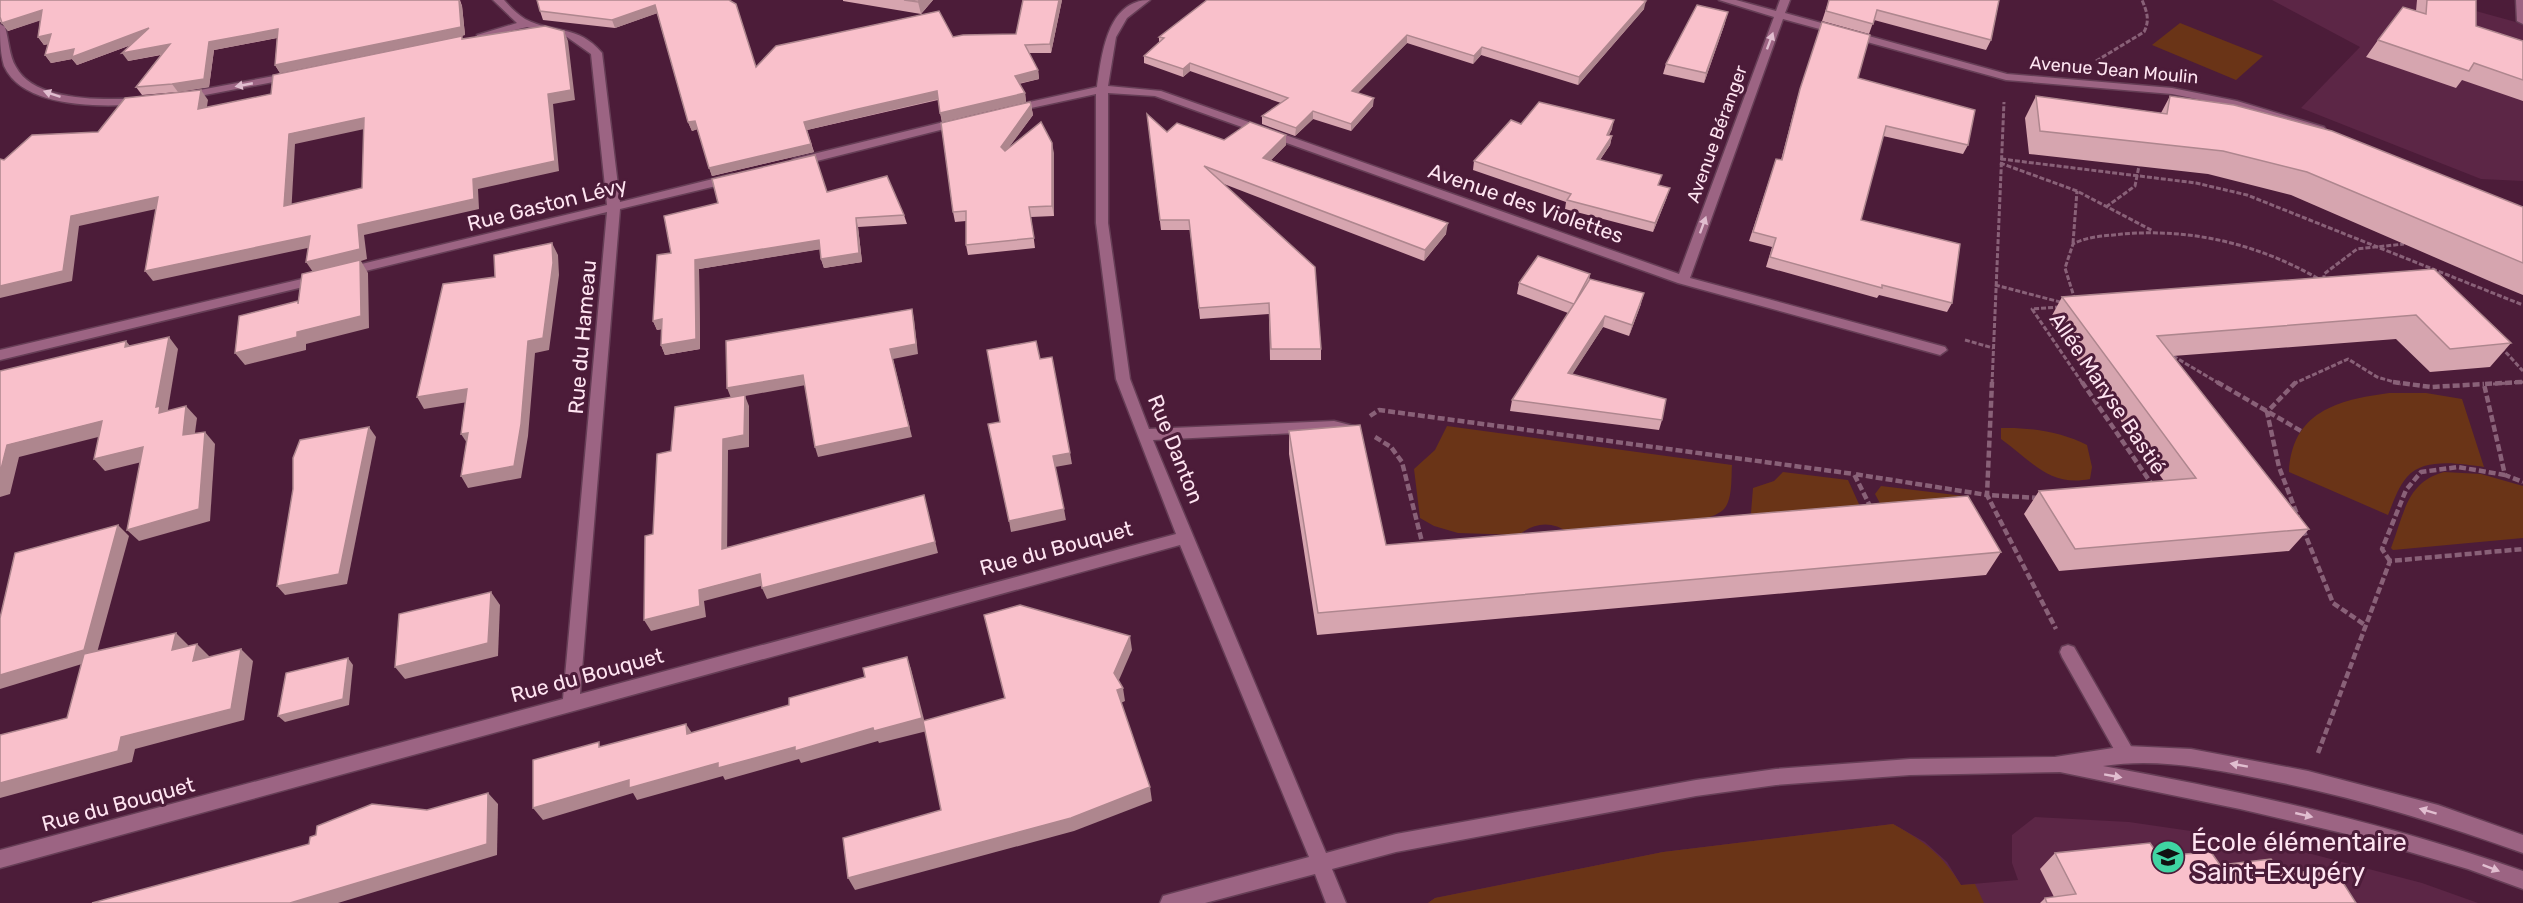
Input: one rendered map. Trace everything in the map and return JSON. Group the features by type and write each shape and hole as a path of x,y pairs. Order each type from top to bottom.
{"street":[{"path":"498,0 511,14 527,24"},
{"name":"Rue Danton","path":"1145,0 1123,16 1111,37 1102,88 1102,223 1113,319 1123,379 1143,435 1336,903"},
{"name":"Avenue Jean Moulin","path":"1724,0 2006,77 2140,87 2201,96 2293,120 2335,136"},
{"name":"Avenue Béranger","path":"1683,280 1785,0"},
{"path":"2521,0 2522,21"},
{"path":"470,40 527,24"},
{"name":"Rue du Hameau","path":"527,24 582,37 596,52 614,208 571,703"},
{"path":"0,27 12,71 28,85 65,98 108,103 157,99"},
{"path":"176,97 308,72"},
{"path":"997,112 1102,88"},
{"name":"Avenue des Violettes","path":"1102,88 1157,93 1683,280 1940,350"},
{"path":"788,164 974,118"},
{"name":"Rue Gaston Lévy","path":"0,355 742,176"},
{"path":"1143,435 1334,426 1349,430"},
{"name":"Rue du Bouquet","path":"0,860 1186,537"},
{"path":"2068,652 2126,754"},
{"path":"1170,903 1321,865 1396,843 1696,788 1776,777 1910,767 2055,765 2126,754 2191,757 2308,779 2417,808 2523,844"},
{"path":"2055,765 2249,802 2398,837 2468,859 2523,880"}],"path":[{"path":"2081,83 2091,65 2106,53 2143,35 2148,26 2149,12 2142,0"},
{"path":"2006,77 2000,161 1987,495 2053,623"},
{"path":"2000,161 2196,183 2247,195 2523,305"},
{"path":"2000,161 2077,191 2155,233"},
{"path":"2106,207 2135,186 2139,177 2139,166"},
{"path":"1995,285 2077,306 2065,268 2073,244 2077,191"},
{"path":"2073,244 2081,239 2186,233 2239,245 2307,271 2324,282"},
{"path":"2324,282 2324,274 2357,249 2381,249 2404,244"},
{"path":"2422,272 2432,270"},
{"path":"2432,270 2439,279"},
{"path":"2312,283 2336,281"},
{"name":"Allée Maryse Bastié","path":"2066,307 2032,309 2158,493"},
{"path":"2500,346 2523,371"},
{"path":"2173,356 2301,431"},
{"path":"2365,625 2333,603 2323,584 2279,467 2267,412 2277,397 2296,379 2349,359 2366,374 2444,388 2523,382"},
{"path":"2484,384 2505,475"},
{"path":"1349,430 1379,410 1854,474 1987,495 2044,499"},
{"path":"1349,430 1374,436 1391,447 1402,462 1424,547 1435,546"},
{"path":"2390,561 2382,549 2406,490 2421,472 2458,467 2505,475 2523,482"},
{"path":"1854,474 1871,509 1860,510"},
{"path":"2390,561 2523,549"},
{"path":"2308,779 2390,561"}],"shaded area":[{"path":"2272,0 2436,0 2523,24 2523,181 2481,179 2301,108 2360,47"},
{"path":"2180,23 2263,56 2236,80 2152,45"},
{"path":"2389,393 2426,393 2462,399 2484,467 2443,463 2414,471 2401,485 2388,515 2289,472 2292,452 2299,435 2308,422 2335,405"},
{"path":"1447,426 1732,465 1731,489 1723,510 1712,516 1673,525 1569,533 1556,526 1537,525 1519,535 1458,533 1434,526 1420,518 1414,469 1435,450"},
{"path":"2001,428 2045,431 2087,445 2092,467 2090,479 2063,479 2052,476 2001,439"},
{"path":"1783,472 1848,480 1863,513 1762,535 1751,513 1753,488 1774,481"},
{"path":"2444,472 2481,474 2523,486 2523,538 2393,550 2391,548 2408,501 2422,483"},
{"path":"1881,486 1964,496 1891,524 1875,494"},
{"name":"École élémentaire Saint-Exupéry","path":"2035,817 2129,822 2266,842 2422,883 2478,903 1428,903 1435,898 1663,852 1893,824 1925,842 1947,862 1961,885 2018,880 2012,863 2012,835"},
{"path":"1893,824 1940,857 1961,885 1975,884 1984,903 1428,903 1435,898 1663,852"}],"building":[{"path":"0,0 459,0 461,27 275,65 278,29 209,42 204,79 136,87 170,44 122,53 149,28 72,57 74,49 45,55 51,34 38,37 42,10 2,23"},
{"path":"537,0 729,0 736,4 756,67 776,46 939,11 953,37 1016,34 1023,0 1059,0 1050,44 1025,45 1038,70 1015,76 1025,93 940,113 937,91 858,109 804,122 811,144 709,168 695,121 688,122 655,5 612,20 540,11"},
{"path":"1207,0 1646,1 1579,77 1482,47 1474,56 1407,35 1352,91 1374,98 1351,124 1313,111 1296,128 1262,116 1288,98 1190,63 1183,69 1144,56 1164,38 1159,37"},
{"path":"1829,0 1999,0 1991,40 1877,10 1873,24 1826,11"},
{"path":"2427,0 2476,0 2476,26 2523,41 2523,80 2474,63 2469,71 2378,40 2403,7 2426,14"},
{"path":"1697,5 1728,12 1706,73 1666,64"},
{"path":"1822,22 1870,35 1858,78 1975,110 1968,145 1886,126 1861,220 1960,244 1952,303 1882,285 1882,288 1770,257 1776,238 1753,232 1776,159 1782,160 1800,89"},
{"path":"545,26 564,31 571,90 548,94 555,161 473,179 474,199 358,225 360,249 306,262 310,236 145,271 158,197 71,216 63,271 0,286 0,159 4,160 32,135 98,132 125,98 201,90 198,109 271,94 273,75 462,36 462,39","holes":["364,118 362,188 284,206 289,134"]},
{"path":"2036,96 2167,114 2170,96 2234,105 2332,131 2523,207 2523,263 2307,172 2223,151 2040,131"},
{"path":"1030,102 1031,105 1001,147 1005,151 1041,122 1052,143 1052,206 1029,207 1034,238 966,245 966,211 953,212 941,123"},
{"path":"1539,102 1614,120 1607,135 1612,136 1597,159 1662,175 1658,185 1670,188 1655,223 1567,200 1571,194 1474,161 1511,120 1521,124"},
{"path":"1147,114 1167,132 1177,123 1224,140 1250,122 1286,135 1263,158 1448,223 1425,250 1204,166 1315,267 1321,349 1271,349 1269,303 1199,308 1189,220 1160,220"},
{"path":"815,155 827,192 887,176 904,215 856,218 859,253 821,259 819,240 695,260 696,339 661,345 662,319 653,321 657,255 671,253 664,216 718,203 712,179"},
{"path":"552,243 553,263 543,338 528,341 521,424 514,466 461,476 468,433 461,434 467,389 417,397 443,284 495,277 494,255"},
{"path":"1538,256 1590,274 1574,304 1519,283"},
{"path":"360,260 361,316 297,332 297,337 235,353 239,316 298,301 298,304 302,274"},
{"path":"2434,269 2511,343 2450,349 2416,315 2157,336 2309,529 2075,549 2039,491 2196,478 2062,297"},
{"path":"1590,279 1644,293 1632,325 1605,316 1568,373 1666,399 1662,420 1512,400"},
{"path":"912,309 916,344 890,349 909,427 815,447 803,375 727,388 726,341"},
{"path":"169,337 156,407 160,406 159,413 186,406 183,435 205,432 199,509 127,530 143,447 94,459 102,421 7,445 0,473 0,371 126,341 125,347"},
{"path":"1036,341 1040,359 1052,357 1070,453 1053,456 1064,509 1009,521 988,424 1000,422 987,350"},
{"path":"745,395 744,435 723,439 722,549 924,495 935,542 762,588 760,574 699,590 700,606 644,620 645,536 653,534 657,454 671,451 675,407"},
{"path":"1360,425 1386,545 1968,496 2001,552 1318,613 1289,431"},
{"path":"369,427 339,574 277,586 293,489 293,458 300,440"},
{"path":"118,525 84,650 0,675 0,618 15,553"},
{"path":"491,592 488,643 395,667 399,614"},
{"path":"1020,605 1130,636 1114,673 1123,688 1117,690 1150,787 1071,818 848,878 843,838 941,810 923,721 1005,698 984,615"},
{"path":"176,633 172,650 197,644 193,661 241,649 231,709 121,737 118,751 0,783 0,735 67,718 84,654"},
{"path":"907,657 922,718 874,731 873,728 795,751 795,747 718,768 718,763 629,788 629,780 533,808 533,760 599,742 599,747 686,724 687,734 789,705 789,698 865,677 863,668"},
{"path":"348,658 343,699 278,716 286,673"},
{"path":"488,793 487,844 290,903 92,903 309,844 310,837 316,835 317,826 372,804 427,810"},
{"path":"2150,843 2159,856 2211,852 2220,865 2271,859 2282,873 2335,870 2356,903 2047,903 2045,898 2076,894 2055,853"}],"place":[{"name":"École élémentaire Saint-Exupéry","path":"2168,857"}]}
